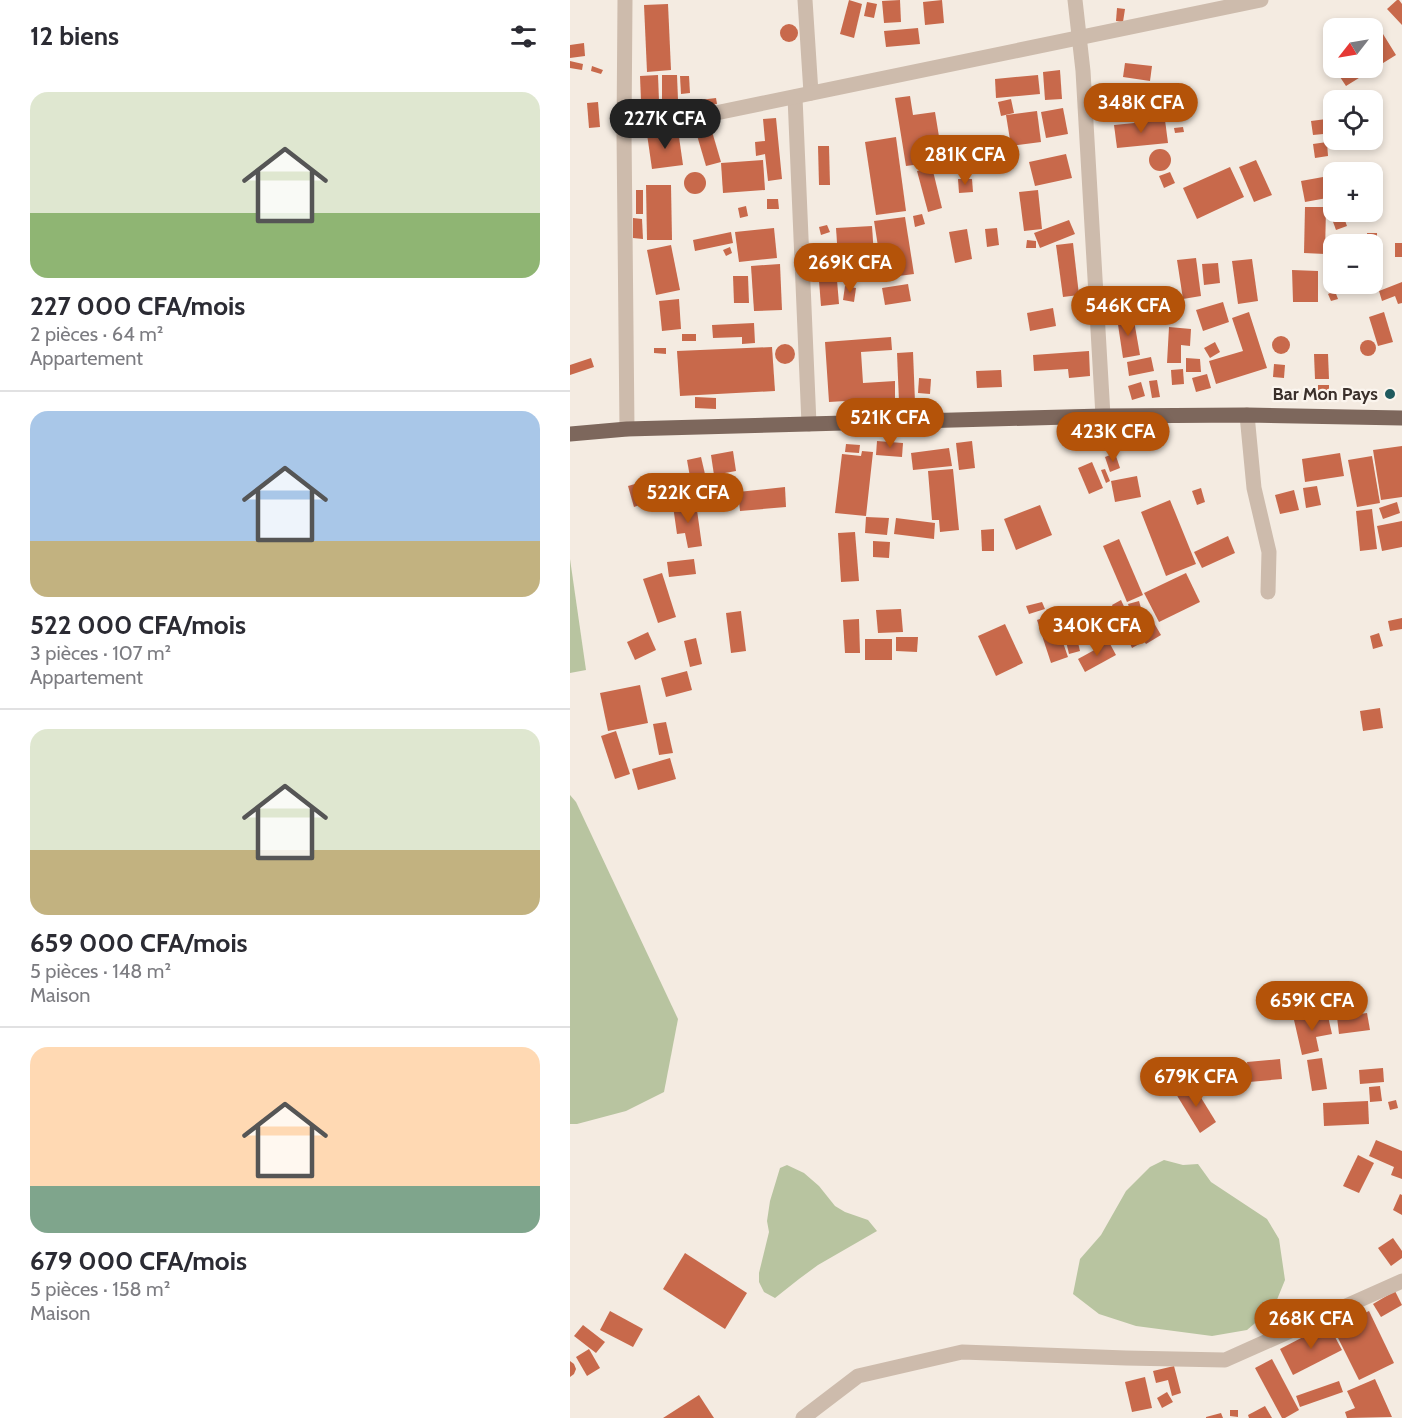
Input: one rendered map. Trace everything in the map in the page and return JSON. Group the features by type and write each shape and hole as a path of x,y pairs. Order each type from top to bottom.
{"main road":[{"path":"570,434 627,429 1103,416 1247,415 1402,418"}],"street":[{"path":"625,0 627,429"},
{"path":"805,0 803,95 809,424"},
{"path":"1075,0 1083,71 1103,416"},
{"path":"624,132 1261,0"},
{"path":"1247,415 1254,488 1269,552 1268,592"},
{"path":"803,1418 858,1376 962,1352 1225,1360 1402,1281"}],"green space":[{"path":"570,559 586,670 570,673"},
{"path":"570,795 576,802 678,1019 664,1092 626,1111 577,1124 570,1124"},
{"path":"1164,1160 1183,1165 1198,1164 1211,1182 1267,1219 1279,1239 1285,1280 1274,1307 1247,1330 1212,1336 1136,1326 1099,1314 1073,1294 1080,1259 1101,1235 1126,1191 1150,1167"},
{"path":"787,1165 804,1173 819,1186 835,1206 868,1220 877,1231 818,1265 775,1298 764,1292 759,1282 759,1273 769,1232 767,1221 770,1201 780,1168"}],"building":[{"path":"849,0 862,4 854,38 840,34"},
{"path":"900,0 901,22 884,23 882,1"},
{"path":"942,0 944,23 925,25 923,2"},
{"path":"1397,0 1402,4 1402,25 1387,9"},
{"path":"867,2 877,4 874,18 864,16"},
{"path":"668,4 671,70 647,72 644,5"},
{"path":"1117,8 1125,9 1123,22 1116,21"},
{"path":"789,24 795,27 798,33 795,39 789,42 783,39 780,33 783,27"},
{"path":"918,28 920,44 886,47 884,31"},
{"path":"1383,34 1396,55 1383,63"},
{"path":"584,43 585,56 570,58 570,45"},
{"path":"570,61 583,64 582,70 570,68"},
{"path":"1125,63 1152,66 1150,81 1123,77"},
{"path":"592,66 603,70 601,74 591,71"},
{"path":"1060,70 1062,99 1045,100 1043,72"},
{"path":"658,75 659,101 641,101 640,76"},
{"path":"662,75 677,75 678,100 662,100"},
{"path":"1038,75 1040,94 996,98 995,79"},
{"path":"680,76 689,76 690,93 681,94"},
{"path":"1341,78 1359,78 1346,86"},
{"path":"1184,84 1186,94 1176,96 1175,85"},
{"path":"910,96 913,115 935,112 943,161 906,166 895,98"},
{"path":"716,98 717,104 693,107 692,101"},
{"path":"1011,99 1014,113 1001,116 998,102"},
{"path":"598,102 600,127 589,128 587,103"},
{"path":"689,102 689,109 678,110 678,103"},
{"path":"1182,103 1185,119 1174,122 1171,105"},
{"path":"653,104 654,112 643,114 641,105"},
{"path":"670,104 671,111 658,113 657,105"},
{"path":"1063,108 1068,134 1046,138 1041,112"},
{"path":"1037,111 1041,142 1011,146 1006,115"},
{"path":"776,118 782,179 768,181 765,154 756,156 755,142 765,141 763,119"},
{"path":"1323,119 1323,134 1313,135 1311,121"},
{"path":"1165,120 1168,143 1117,148 1114,125"},
{"path":"1183,127 1184,132 1175,133 1174,128"},
{"path":"711,128 721,162 706,166 696,132"},
{"path":"678,130 683,165 652,169 647,134"},
{"path":"896,137 906,211 876,215 865,142"},
{"path":"1323,143 1323,150 1328,150 1328,156 1315,158 1313,144"},
{"path":"818,146 829,146 830,185 819,185"},
{"path":"1160,149 1168,152 1171,160 1168,168 1160,171 1152,168 1149,160 1152,152"},
{"path":"1066,154 1072,178 1035,186 1029,162"},
{"path":"763,160 765,190 723,193 721,163"},
{"path":"1256,160 1272,195 1254,202 1239,167"},
{"path":"932,167 942,208 928,212 917,171"},
{"path":"1230,167 1244,197 1197,219 1183,188"},
{"path":"695,172 703,175 706,183 703,191 695,194 687,191 684,183 687,175"},
{"path":"1170,172 1175,183 1164,188 1159,176"},
{"path":"1323,177 1323,199 1305,202 1301,181"},
{"path":"958,179 972,179 973,192 959,193"},
{"path":"646,185 671,185 672,240 647,240"},
{"path":"636,190 643,190 643,214 636,214"},
{"path":"1038,190 1042,229 1024,231 1019,192"},
{"path":"767,199 778,199 779,209 767,209"},
{"path":"746,206 748,216 740,218 738,208"},
{"path":"1305,207 1323,207 1323,222 1326,222 1323,254 1304,253"},
{"path":"922,214 925,224 915,227 913,216"},
{"path":"905,217 914,274 883,278 874,221"},
{"path":"633,218 642,219 643,239 633,238"},
{"path":"1069,220 1075,234 1040,248 1034,233"},
{"path":"1333,222 1346,222 1347,226 1336,230"},
{"path":"827,225 830,232 821,235 819,227"},
{"path":"872,226 875,270 839,272 836,228"},
{"path":"774,228 777,258 739,262 735,232"},
{"path":"997,228 999,245 987,247 985,229"},
{"path":"967,229 972,259 955,263 949,232"},
{"path":"731,232 733,243 695,251 693,240"},
{"path":"1027,240 1036,241 1036,248 1026,248"},
{"path":"1073,243 1079,295 1063,297 1056,245"},
{"path":"1395,243 1402,243 1402,257 1395,257"},
{"path":"671,245 680,290 656,295 647,250"},
{"path":"730,247 732,253 726,256 723,250"},
{"path":"1196,258 1201,296 1183,299 1177,260"},
{"path":"1252,259 1258,301 1238,304 1232,261"},
{"path":"1218,263 1220,283 1204,285 1202,264"},
{"path":"780,264 782,310 754,311 751,266"},
{"path":"826,267 827,275 819,276 818,268"},
{"path":"1292,270 1318,271 1318,302 1293,302"},
{"path":"733,276 748,276 749,303 734,303"},
{"path":"837,280 839,304 821,306 819,281"},
{"path":"1402,282 1402,303 1398,304 1395,296 1382,301 1380,294 1383,294 1383,289"},
{"path":"908,284 911,301 885,305 882,288"},
{"path":"845,286 856,288 854,302 843,300"},
{"path":"1328,294 1336,294 1338,299 1331,301"},
{"path":"1141,295 1143,312 1121,315 1119,298"},
{"path":"679,299 681,329 662,331 659,301"},
{"path":"1223,302 1229,322 1203,331 1196,310"},
{"path":"1053,308 1056,326 1030,331 1027,313"},
{"path":"1164,310 1166,320 1160,321 1158,311"},
{"path":"1176,310 1179,314 1171,319 1168,316"},
{"path":"1249,312 1267,368 1216,384 1209,361 1243,351 1232,318"},
{"path":"1384,312 1393,342 1378,346 1369,317"},
{"path":"1133,315 1140,355 1123,358 1117,318"},
{"path":"754,323 755,343 742,344 742,337 713,338 712,325"},
{"path":"1169,327 1191,329 1190,346 1181,345 1181,363 1167,363"},
{"path":"682,334 696,334 696,341 682,341"},
{"path":"1281,336 1287,339 1290,345 1287,351 1281,354 1275,351 1272,345 1275,339"},
{"path":"891,337 892,350 861,352 863,383 895,381 895,398 829,402 825,342"},
{"path":"1368,340 1374,342 1376,348 1374,354 1368,356 1362,354 1360,348 1362,342"},
{"path":"1215,342 1220,352 1210,358 1204,348"},
{"path":"785,344 792,347 795,354 792,361 785,364 778,361 775,354 778,347"},
{"path":"772,347 775,391 680,396 677,351"},
{"path":"654,348 666,348 666,354 654,353"},
{"path":"1089,351 1090,376 1069,378 1068,369 1034,371 1033,355"},
{"path":"913,352 915,402 899,402 897,353"},
{"path":"1314,354 1328,354 1329,379 1315,379"},
{"path":"1151,357 1154,371 1129,376 1127,362"},
{"path":"591,358 594,367 570,375 570,365"},
{"path":"1186,358 1200,359 1201,372 1186,372"},
{"path":"1274,364 1285,365 1284,378 1273,377"},
{"path":"1183,369 1184,384 1172,385 1171,370"},
{"path":"1001,370 1002,387 977,388 976,371"},
{"path":"1207,374 1211,388 1196,392 1192,378"},
{"path":"919,378 931,379 930,394 918,393"},
{"path":"1157,380 1160,397 1152,398 1149,381"},
{"path":"1141,382 1145,396 1132,400 1128,386"},
{"path":"1318,385 1329,385 1329,393 1318,393"},
{"path":"695,397 716,398 716,409 695,408"},
{"path":"877,441 903,443 902,457 876,455"},
{"path":"972,441 975,468 959,470 956,443"},
{"path":"846,444 860,445 859,453 845,452"},
{"path":"1402,446 1402,497 1381,500 1373,450"},
{"path":"949,448 952,466 913,470 911,453"},
{"path":"733,451 736,471 714,475 711,455"},
{"path":"862,451 873,452 866,516 835,513 842,454 861,456"},
{"path":"1115,453 1120,468 1110,472 1105,457"},
{"path":"1340,453 1344,476 1305,482 1302,459"},
{"path":"1372,456 1380,503 1357,507 1348,460"},
{"path":"701,457 705,474 690,477 687,460"},
{"path":"1092,462 1103,488 1089,494 1078,468"},
{"path":"953,469 959,530 940,532 939,520 932,520 928,471"},
{"path":"1105,469 1110,481 1106,483 1101,470"},
{"path":"1137,476 1141,497 1115,502 1111,481"},
{"path":"642,482 648,502 634,507 628,486"},
{"path":"1317,486 1321,505 1306,508 1303,488"},
{"path":"785,487 786,507 740,511 738,492"},
{"path":"1201,488 1205,502 1197,505 1192,491"},
{"path":"1294,490 1299,510 1280,514 1275,495"},
{"path":"1170,500 1196,564 1166,576 1141,512"},
{"path":"1397,502 1400,513 1383,519 1379,508"},
{"path":"696,503 702,546 688,548 685,533 677,534 673,506"},
{"path":"1040,505 1052,535 1016,550 1004,519"},
{"path":"1372,509 1377,549 1360,551 1356,511"},
{"path":"866,517 889,518 887,535 865,533"},
{"path":"896,518 935,523 934,539 894,534"},
{"path":"1402,521 1402,547 1382,551 1377,526"},
{"path":"994,529 994,551 982,551 981,530"},
{"path":"855,532 859,581 841,582 838,533"},
{"path":"1228,536 1235,553 1202,568 1194,552"},
{"path":"1119,539 1143,595 1127,602 1103,546"},
{"path":"873,541 890,542 889,558 873,557"},
{"path":"694,559 696,574 669,577 667,562"},
{"path":"662,573 676,617 658,623 643,579"},
{"path":"1186,573 1200,602 1159,622 1144,593"},
{"path":"1121,600 1141,643 1132,648 1112,605"},
{"path":"1139,601 1141,608 1130,611 1128,604"},
{"path":"1042,602 1045,609 1029,614 1026,606"},
{"path":"901,609 903,632 878,633 876,610"},
{"path":"1070,609 1080,651 1069,654 1059,612"},
{"path":"741,611 746,651 731,653 726,613"},
{"path":"1053,614 1068,657 1051,663 1037,620"},
{"path":"1402,618 1402,629 1390,631 1388,621"},
{"path":"859,619 860,653 845,653 843,620"},
{"path":"1154,623 1161,635 1146,644 1138,632"},
{"path":"1005,624 1023,663 996,676 978,636"},
{"path":"648,632 656,650 635,660 627,642"},
{"path":"1379,633 1383,646 1373,649 1370,636"},
{"path":"896,637 918,637 917,652 896,651"},
{"path":"696,638 702,664 690,667 684,641"},
{"path":"865,639 892,639 892,660 865,660"},
{"path":"1109,642 1116,655 1085,672 1078,659"},
{"path":"687,671 692,690 666,697 661,678"},
{"path":"640,685 648,723 608,731 600,693"},
{"path":"1380,708 1383,728 1363,731 1360,711"},
{"path":"666,722 673,753 659,755 653,724"},
{"path":"616,731 630,774 615,779 601,736"},
{"path":"670,758 676,779 638,790 632,769"},
{"path":"1327,1012 1332,1034 1316,1037 1319,1051 1302,1055 1294,1020"},
{"path":"1367,1013 1370,1030 1339,1034 1337,1017"},
{"path":"1322,1058 1327,1089 1312,1091 1307,1060"},
{"path":"1280,1059 1282,1079 1249,1082 1247,1062"},
{"path":"1383,1068 1384,1082 1360,1084 1359,1070"},
{"path":"1192,1083 1216,1122 1200,1133 1176,1094"},
{"path":"1380,1086 1382,1101 1370,1102 1369,1087"},
{"path":"1396,1100 1398,1108 1390,1110 1388,1102"},
{"path":"1368,1101 1369,1124 1324,1126 1323,1103"},
{"path":"1376,1140 1402,1151 1402,1179 1391,1175 1394,1167 1369,1156"},
{"path":"1358,1155 1374,1163 1359,1193 1343,1186"},
{"path":"1400,1194 1402,1195 1402,1215 1393,1210"},
{"path":"1393,1238 1402,1251 1402,1258 1391,1266 1378,1248"},
{"path":"685,1253 747,1293 725,1329 663,1289"},
{"path":"1395,1291 1402,1305 1381,1317 1373,1304"},
{"path":"610,1311 643,1329 633,1347 600,1330"},
{"path":"1369,1311 1394,1363 1359,1380 1333,1328"},
{"path":"1328,1324 1342,1350 1293,1375 1280,1349"},
{"path":"583,1325 605,1342 596,1353 574,1336"},
{"path":"589,1349 600,1368 587,1376 576,1357"},
{"path":"1272,1359 1299,1410 1285,1418 1282,1418 1255,1368"},
{"path":"570,1361 576,1369 570,1377"},
{"path":"1174,1366 1181,1393 1172,1396 1168,1380 1156,1383 1153,1371"},
{"path":"1145,1377 1152,1408 1132,1412 1125,1382"},
{"path":"1375,1379 1392,1417 1347,1418 1345,1412 1355,1408 1347,1391"},
{"path":"1339,1381 1343,1392 1300,1407 1296,1396"},
{"path":"1167,1392 1173,1402 1162,1408 1157,1398"},
{"path":"699,1395 714,1418 663,1418"},
{"path":"1265,1406 1272,1418 1249,1418 1248,1415"},
{"path":"1230,1410 1238,1410 1238,1417 1230,1416"},
{"path":"1221,1413 1223,1418 1206,1418 1206,1417"}],"place":[{"name":"Bar Mon Pays","path":"1390,394"}]}
